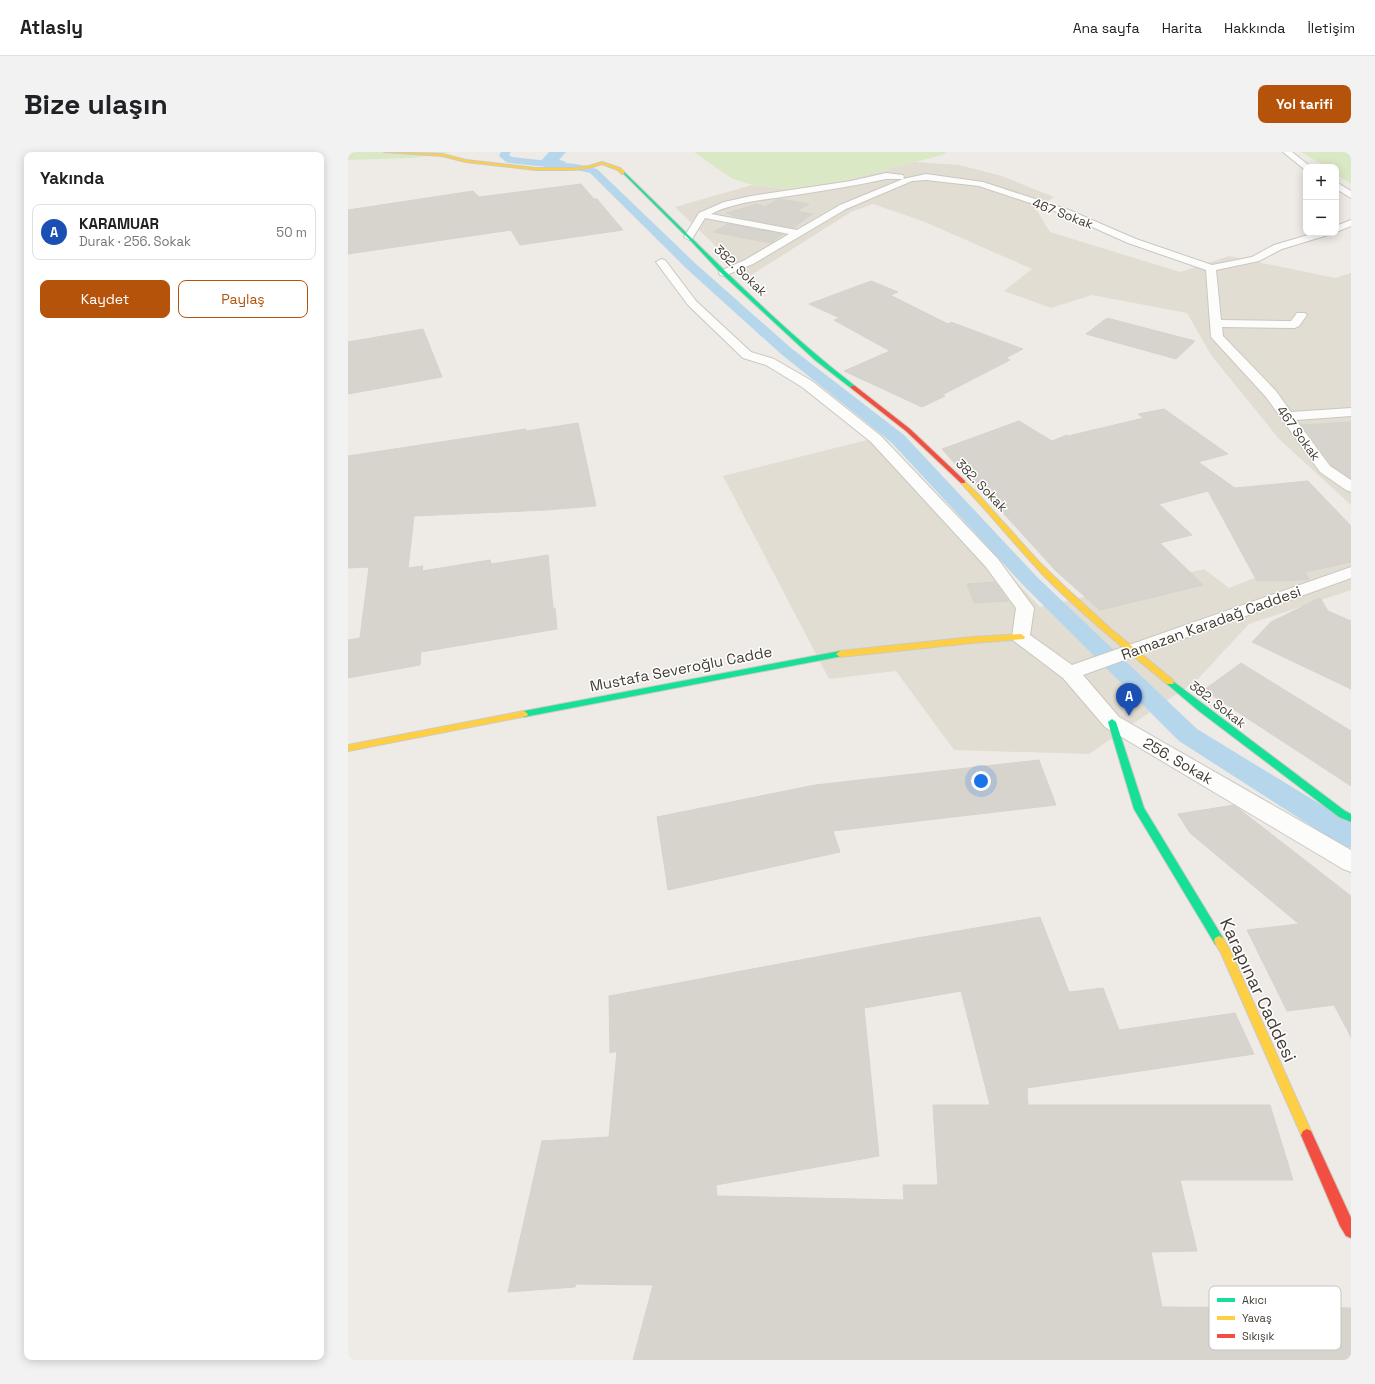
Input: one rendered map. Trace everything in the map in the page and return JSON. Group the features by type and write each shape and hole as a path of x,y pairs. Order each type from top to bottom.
{"street":[{"name":"382. Sokak","path":"386,152 444,155 456,159 487,164 576,170 592,168 602,163 619,170 724,273 833,373 908,430 978,497 1049,576 1132,652 1202,709 1342,814 1351,818"},
{"path":"1287,152 1303,164"},
{"path":"689,237 702,215 727,204 851,184 886,176 899,176 910,180"},
{"name":"467 Sokak","path":"910,180 926,177 980,184 1066,212 1132,242 1211,268 1255,259 1278,247 1315,236"},
{"path":"724,273 749,262 843,207 910,180"},
{"path":"1339,187 1351,195"},
{"path":"702,215 798,233"},
{"path":"1339,228 1351,223"},
{"path":"661,262 692,303 747,355 770,362 807,384 882,444 992,563 1025,608 1021,637"},
{"name":"467 Sokak","path":"1211,268 1217,337 1272,394 1325,469 1351,486"},
{"path":"1216,323 1295,324 1301,315"},
{"path":"1287,416 1351,412"},
{"name":"Ramazan Karadağ Caddesi","path":"1070,673 1132,652 1351,572"},
{"name":"256. Sokak","path":"1021,637 1070,673 1112,722 1351,862"},
{"name":"Mustafa Severoğlu Cadde","path":"348,748 824,656 972,640 1021,637"},
{"name":"Karapınar Caddesi","path":"1112,722 1139,809 1225,950 1345,1221 1351,1231"}],"shaded area":[{"path":"915,162 959,165 1002,176 1054,197 1036,209 1050,232 1180,272 1229,256 1335,278 1351,273 1351,505 1279,439 1211,355 1187,313 1092,295 1051,308 1004,291 1032,269 925,222 873,204 851,212 748,277 675,207 752,185 785,189 843,181"},
{"path":"879,437 1040,607 1204,569 1229,588 1351,540 1351,590 1249,624 1197,680 1089,754 954,750 896,671 829,679 723,476"}],"green space":[{"path":"348,152 452,152 414,158 348,160"},
{"path":"694,152 947,152 942,155 843,181 785,189 752,185 731,178"},
{"path":"1301,152 1351,152 1351,184 1339,176 1339,164 1321,164"}],"building":[{"path":"581,184 594,199 597,199 623,230 520,245 511,230 348,254 348,210 473,191 479,197"},
{"path":"779,199 809,204 796,211 812,214 793,228 738,217 726,213 757,204 764,207"},
{"path":"728,224 783,234 771,243 713,232"},
{"path":"871,281 898,292 890,295 948,324 951,322 1023,349 1006,358 1010,360 922,407 844,371 890,351 834,320 840,318 809,304"},
{"path":"1107,318 1195,341 1176,359 1086,334"},
{"path":"423,329 442,377 348,394 348,342"},
{"path":"1164,409 1228,454 1198,462 1235,488 1308,481 1351,526 1351,562 1305,572 1309,580 1257,581 1208,491 1159,504 1192,535 1160,543 1203,585 1100,610 1056,571 985,493 942,449 1019,421 1052,441 1067,435 1144,418 1138,414"},
{"path":"1351,422 1351,478 1333,467 1302,425"},
{"path":"578,423 596,506 546,510 414,516 408,568 423,566 422,571 490,560 491,564 548,555 553,608 555,608 557,629 421,652 420,665 348,678 348,640 360,638 369,567 348,568 348,456 526,429 526,431"},
{"path":"995,582 1008,601 974,603 967,584"},
{"path":"1320,598 1328,611 1351,621 1351,689 1252,642 1271,622"},
{"path":"1241,663 1351,731 1351,786 1204,690"},
{"path":"1039,760 1056,805 833,831 840,852 668,890 657,817 815,785"},
{"path":"1234,805 1351,896 1351,1037 1334,1005 1287,1011 1247,930 1299,924 1190,833 1178,814"},
{"path":"1040,917 1069,992 1103,988 1119,1030 1235,1013 1254,1054 1027,1088 1028,1105 1270,1105 1293,1180 1180,1180 1197,1251 1151,1252 1162,1307 1209,1307 1209,1350 1341,1350 1341,1308 1351,1308 1351,1360 633,1360 653,1285 576,1284 575,1287 508,1292 542,1141 609,1137 617,1051 610,1053 609,996 917,938","holes":["961,991 990,1105 933,1105 938,1185 903,1185 904,1200 717,1196 716,1185 879,1156 864,1008"]}],"waterway":[{"path":"506,152 504,156 509,160 576,167 593,171 692,267 786,351 898,439 1031,582 1188,735 1351,837"},
{"path":"558,152 548,162 558,165"}],"traffic: fast":[{"path":"623,173 694,241 724,273 817,359 853,387"},
{"path":"524,714 840,654"},
{"path":"1170,682 1202,709 1342,814 1351,818"},
{"path":"1112,722 1139,809 1219,941"}],"traffic: slow":[{"path":"386,152 442,155 466,161 536,169 573,169 589,167 602,163 619,169 623,173"},
{"path":"963,482 1038,565 1063,590 1170,682"},
{"path":"840,654 972,640 1021,637"},
{"path":"348,748 524,714"},
{"path":"1219,941 1225,950 1307,1135"}],"traffic: jam":[{"path":"853,387 908,430 963,482"},
{"path":"1307,1135 1345,1221 1351,1231"}],"place":[{"name":"KARAMUAR","path":"1129,716"}]}
